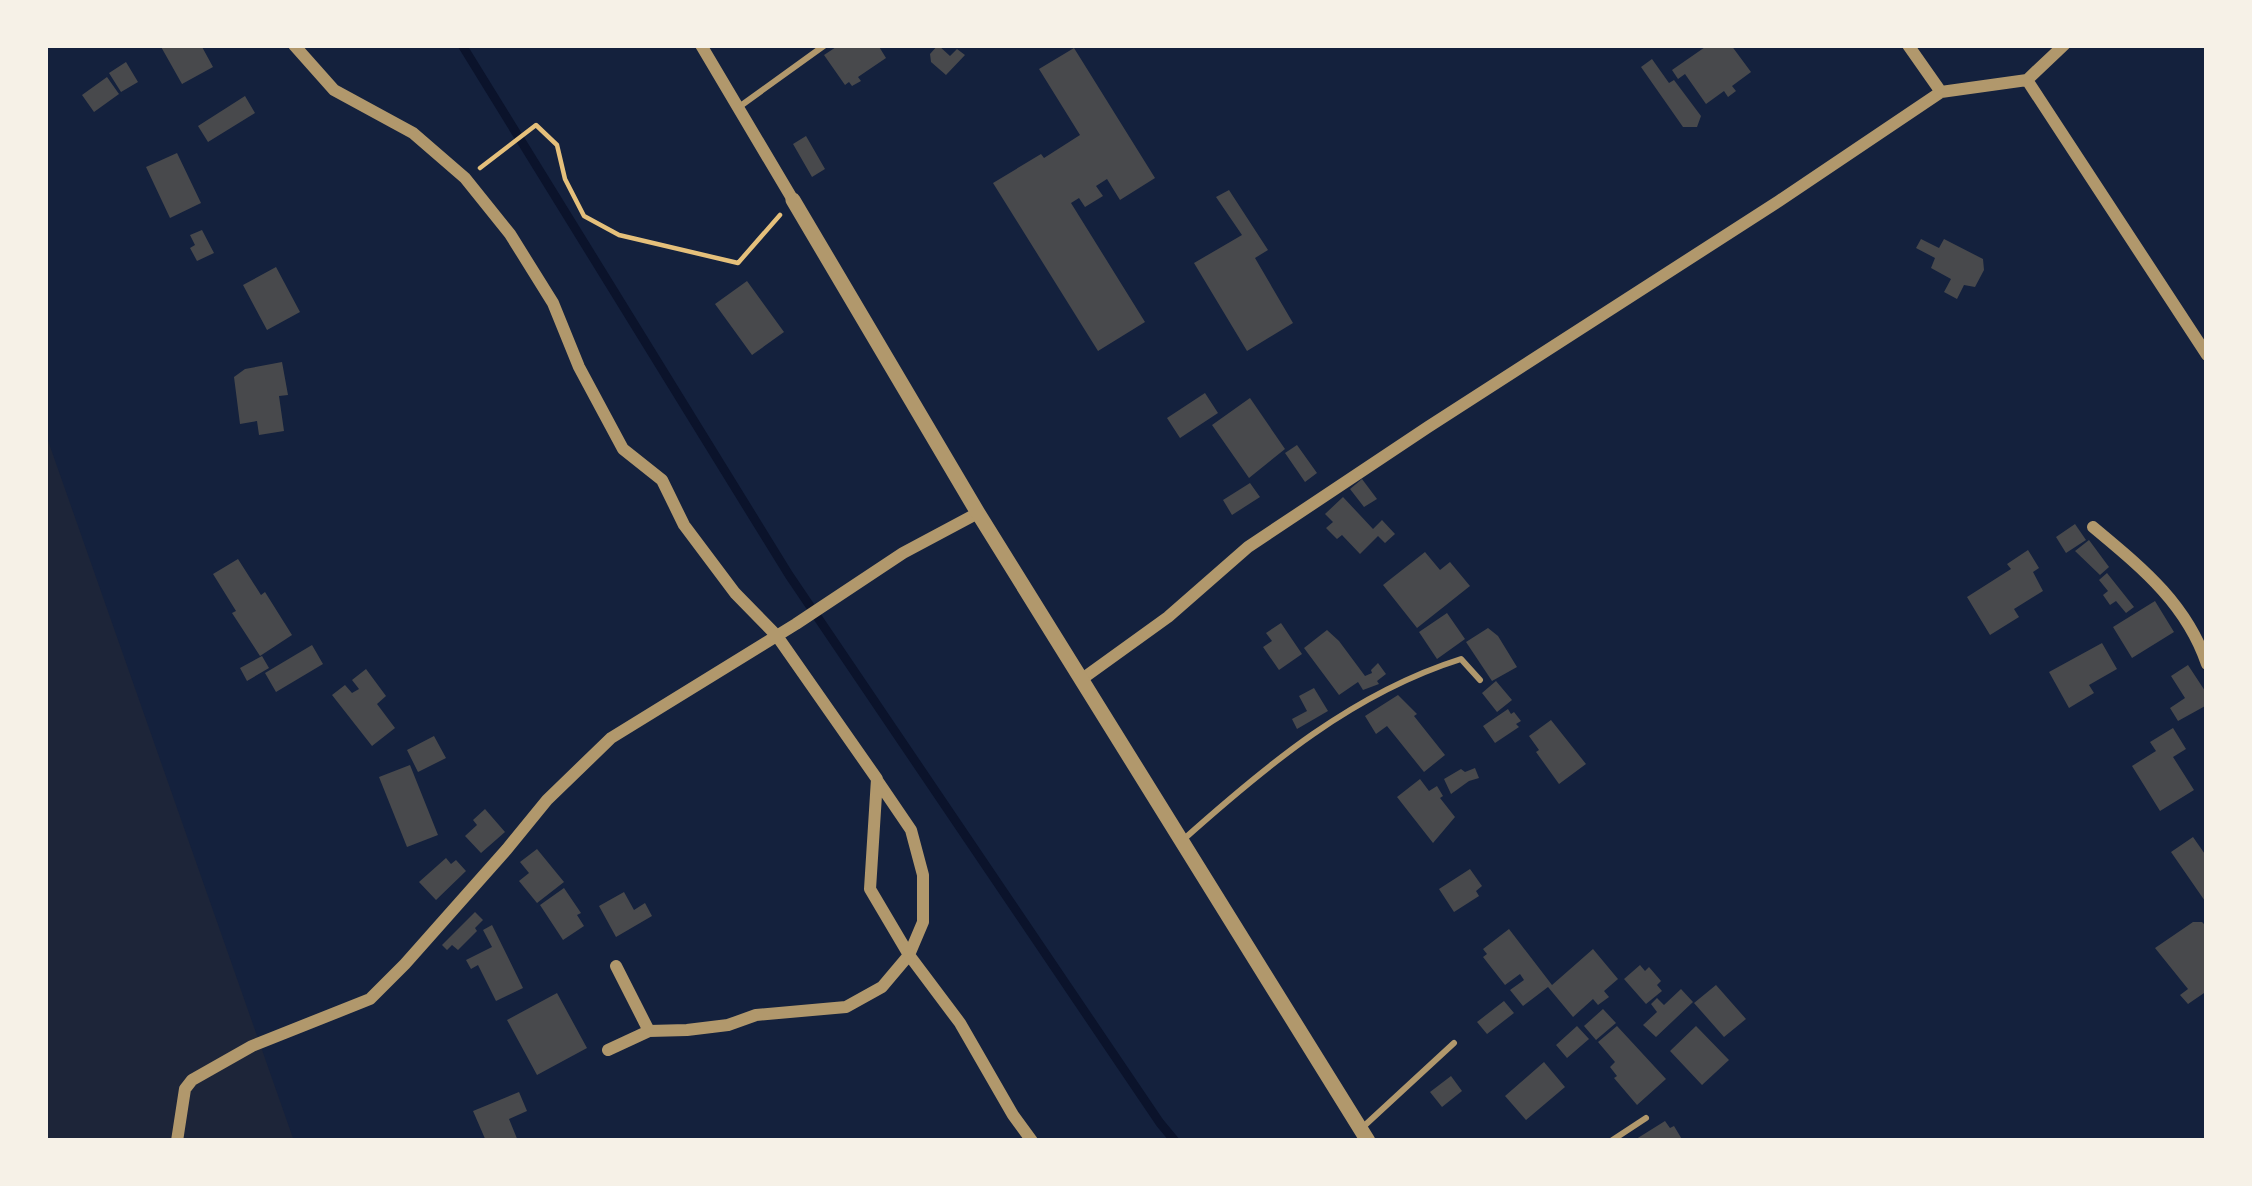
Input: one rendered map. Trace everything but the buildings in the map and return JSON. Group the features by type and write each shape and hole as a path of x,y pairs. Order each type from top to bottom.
{"street":[{"path":"294,45 334,90 413,133 465,178 511,235 553,303 579,367 622,449 662,480 684,525 735,593 777,635 911,830 923,874 923,922 909,955 882,987 846,1007 756,1016 687,1030 649,1031 608,1050"},
{"path":"701,45 978,513 1364,1135"},
{"path":"1908,45 1941,92"},
{"path":"1082,679 1168,617 1247,548 1941,92 2026,80 2064,45"},
{"path":"2026,80 2207,355"},
{"path":"177,1141 185,1089 192,1080 252,1046 370,999 547,800 611,738 903,553 978,513"},
{"path":"2093,527 2156,580 2202,637 2207,664"},
{"path":"877,779 870,889 1032,1141"},
{"path":"616,966 649,1031"}],"lane":[{"path":"739,107 825,45"},
{"path":"1181,842 1292,747 1375,695 1461,658 1480,680"},
{"path":"1364,1135 1454,1043"},
{"path":"1611,1141 1646,1118"}],"path":[{"path":"465,178 536,125 557,145 565,179 584,216 619,235 738,263 793,200"}],"shaded area":[{"path":"45,432 294,1141 45,1141"}],"waterway":[{"path":"462,45 789,575 1175,1141"}]}
